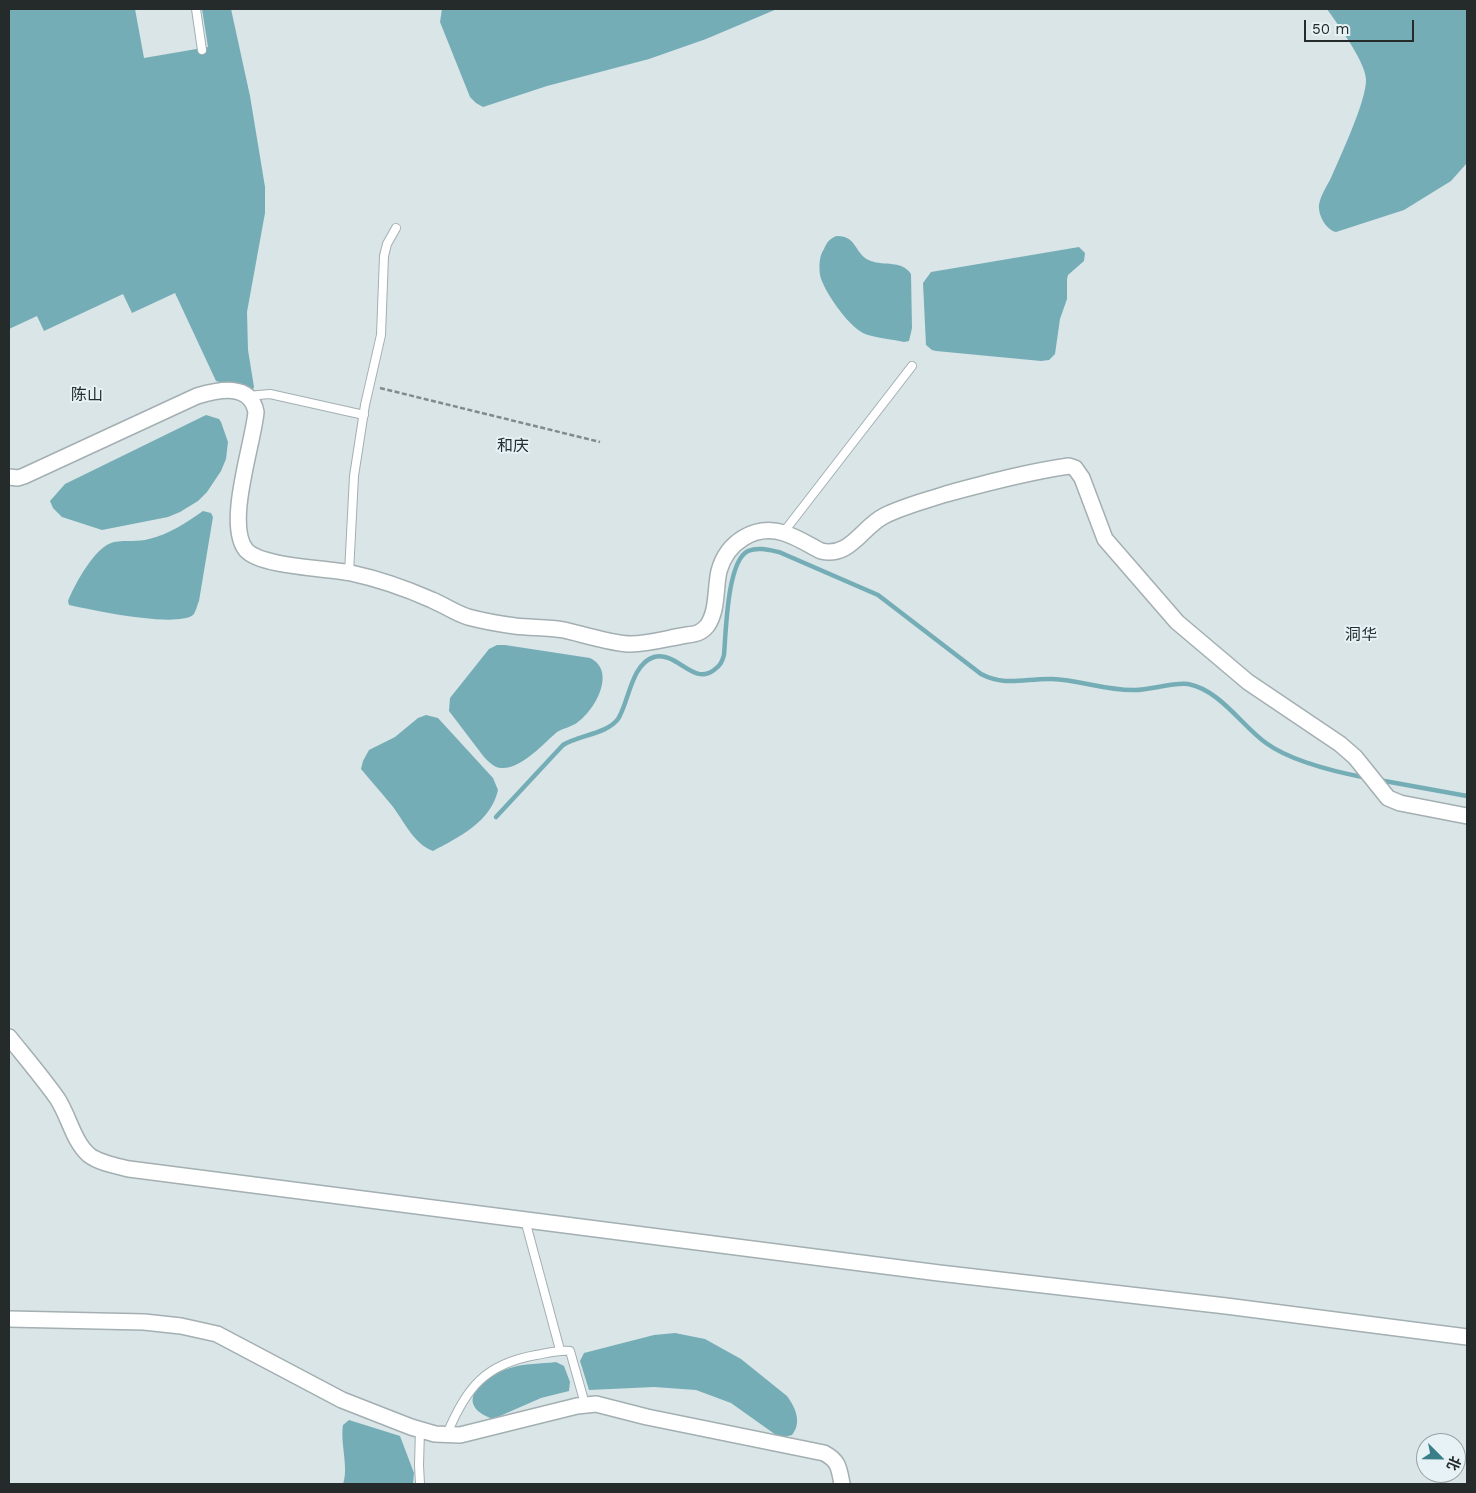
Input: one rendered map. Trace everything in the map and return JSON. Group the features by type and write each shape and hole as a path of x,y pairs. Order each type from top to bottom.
{"street":[{"path":"9,477 24,476 197,396 218,390 230,390 247,396 252,401 256,412 240,498 238,528 240,541 247,551 258,558 348,573 390,583 434,600 455,612 479,620 515,626 561,630 634,644 700,633 708,624 712,613 719,571 729,549 738,540 755,532 774,530 783,532 820,551 839,551 854,541 880,518 909,505 979,484 1069,466 1075,468 1082,478 1105,539 1177,622 1248,682 1340,744 1355,757 1388,798 1400,803 1467,816"},
{"path":"9,1037 56,1097 84,1149 91,1157 129,1169 939,1273 1226,1306 1467,1337"},
{"path":"9,1319 144,1322 181,1326 217,1334 342,1400 435,1434 460,1435 585,1404 596,1404 647,1417 824,1452 838,1464 842,1484"}],"lane":[{"path":"196,9 202,50"},
{"path":"348,573 354,476 369,386 380,335 384,256 387,244 396,228"},
{"path":"783,532 912,366"},
{"path":"247,396 270,394 364,415"},
{"path":"525,1219 560,1350"},
{"path":"447,1434 458,1408 478,1381 506,1362 517,1358 560,1350 570,1351 585,1404"},
{"path":"420,1430 420,1484"}],"path":[{"path":"369,386 600,442"}],"shaded area":[{"path":"9,9 135,9 144,58 208,47 202,9 231,9 250,96 265,187 265,213 247,312 248,350 253,389 250,390 216,381 175,293 132,313 123,294 44,331 37,316 9,329"},
{"path":"442,9 777,9 706,39 649,59 547,86 483,107 470,97 440,22"},
{"path":"1327,9 1467,10 1467,163 1451,181 1404,210 1336,232 1332,231 1323,222 1319,209 1320,202 1357,115 1366,79 1356,53"},
{"path":"837,236 849,239 861,255 871,261 898,265 911,274 912,328 909,341 904,342 867,335 850,323 837,307 822,282 820,261 826,244"},
{"path":"1079,247 1085,253 1084,261 1068,275 1067,299 1060,319 1055,354 1049,360 1041,361 936,351 926,345 923,283 931,272"},
{"path":"206,415 219,419 221,422 228,442 226,459 221,471 207,492 198,501 180,512 168,517 102,530 62,517 53,508 50,501 65,484"},
{"path":"203,511 211,513 213,517 199,601 193,615 183,619 152,619 69,605 68,601 75,585 86,567 107,545 114,542 156,537 177,528"},
{"path":"497,645 590,658 598,664 602,672 603,681 591,709 576,724 557,732 525,760 503,768 495,766 484,757 449,711 450,698 489,649"},
{"path":"426,715 438,718 493,778 498,790 489,811 481,820 463,834 433,851 419,842 408,830 394,808 361,769 369,750 395,737 418,718"},
{"path":"675,1333 705,1339 741,1359 787,1396 797,1416 797,1426 792,1435 784,1437 776,1435 731,1403 696,1390 654,1387 589,1390 580,1361 584,1353 654,1335"},
{"path":"556,1362 564,1366 570,1382 569,1391 541,1398 493,1419 481,1413 474,1406 473,1398 476,1391 490,1377 521,1365"},
{"path":"349,1420 400,1436 414,1473 413,1484 343,1484 345,1471 342,1432 343,1425"}],"waterway":[{"path":"496,817 563,745 607,728 618,719 635,675 646,661 662,656 699,674 706,674 718,667 724,655 729,598 736,568 741,557 748,551 756,549 779,552 878,595 981,674 990,678 1008,681 1052,679 1125,690 1141,690 1176,684 1188,684 1210,693 1230,709 1257,736 1288,756 1342,773 1367,778"},
{"path":"1379,780 1467,796"}],"district":[{"name":"陈山","path":"87,395"},
{"name":"和庆","path":"513,446"},
{"name":"洞华","path":"1361,635"}]}
